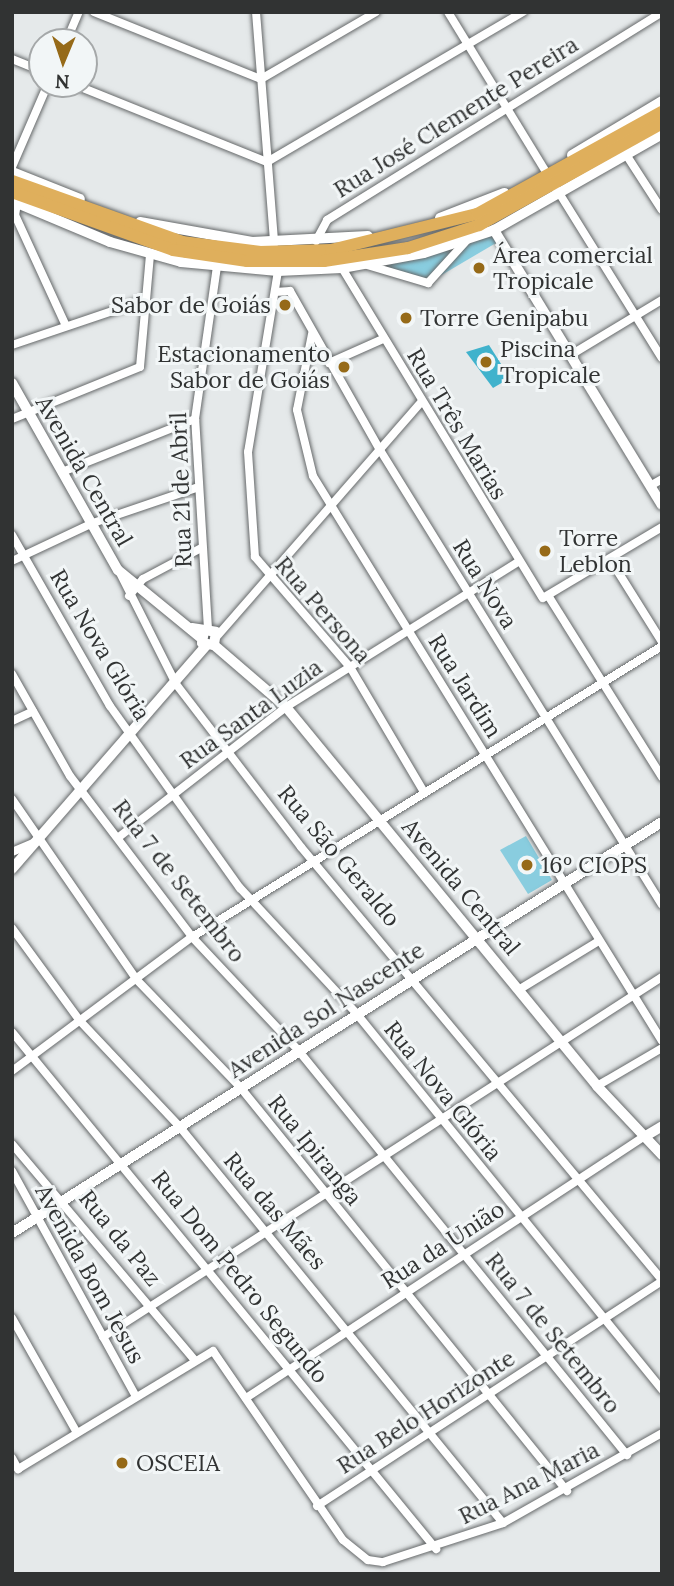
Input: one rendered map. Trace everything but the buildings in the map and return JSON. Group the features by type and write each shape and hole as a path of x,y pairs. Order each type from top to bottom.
{"highway":[{"path":"12,181 135,229 225,249 331,250 447,225 553,183 662,112"},
{"path":"14,199 148,243 281,263 408,248 479,226 662,123"},
{"path":"447,225 472,207"},
{"path":"407,228 429,230"},
{"path":"207,238 225,249 252,242"}],"street":[{"path":"94,12 261,79"},
{"path":"256,12 274,243"},
{"path":"261,79 376,12"},
{"path":"448,12 662,358"},
{"path":"267,162 523,12"},
{"name":"Rua José Clemente Pereira","path":"316,241 327,220 662,12"},
{"path":"98,94 267,162"},
{"path":"12,167 42,98"},
{"path":"66,327 15,215 14,199 150,255 217,267 278,271 367,265 494,230 662,101"},
{"path":"12,172 138,221 207,238 274,243 316,241 407,228 553,183 628,156 662,134"},
{"path":"628,156 662,210"},
{"path":"494,230 662,505"},
{"path":"367,265 428,283 470,238"},
{"path":"12,419 141,367 150,255"},
{"name":"Rua 21 de Abril","path":"211,639 201,548 195,419 217,267"},
{"name":"Rua Três Marias","path":"342,268 518,562 546,597 603,682 662,777"},
{"name":"Rua Persona","path":"278,271 248,452 255,557 268,579 350,667 424,792"},
{"name":"Rua Nova","path":"275,292 290,291 380,450 662,905"},
{"path":"12,345 145,300"},
{"path":"569,356 662,300"},
{"name":"Rua Jardim","path":"312,334 297,410 313,476 662,1041"},
{"path":"329,363 383,339"},
{"name":"Avenida Central","path":"12,383 26,413 118,569 192,628 211,639 286,706 477,936 597,1086 662,1155"},
{"path":"12,869 177,684 211,639 268,579 421,402"},
{"path":"62,472 195,419"},
{"path":"650,486 662,479"},
{"path":"12,561 93,523 197,488"},
{"path":"546,597 662,527"},
{"name":"Rua Nova Glória","path":"12,535 130,736 252,899 356,1013 662,1390"},
{"path":"129,596 135,585 201,548"},
{"path":"12,1071 192,937 662,644 610,559"},
{"name":"Rua Santa Luzia","path":"118,837 286,706 518,562"},
{"name":"Rua São Geraldo","path":"118,569 129,596 177,684 315,859 415,976 662,1280"},
{"name":"Rua 7 de Setembro","path":"12,674 83,789 192,937 298,1050 627,1455"},
{"path":"12,721 33,711"},
{"name":"Rua Ipiranga","path":"12,799 36,842 136,979 240,1087 567,1491"},
{"name":"Avenida Sol Nascente","path":"12,1233 477,936 662,822"},
{"path":"12,852 36,842"},
{"name":"Rua das Mães","path":"12,928 80,1021 179,1126 349,1329 503,1523"},
{"path":"520,989 599,941"},
{"path":"103,1337 381,1153 662,977"},
{"name":"Rua Dom Pedro Segundo","path":"12,1032 28,1059 122,1163 436,1549"},
{"path":"597,1086 662,1048"},
{"name":"Rua da União","path":"246,1398 662,1126"},
{"name":"Rua da Paz","path":"12,1144 64,1200 194,1359"},
{"name":"Avenida Bom Jesus","path":"12,1171 135,1395"},
{"name":"Rua Belo Horizonte","path":"317,1506 662,1280"},
{"path":"12,1318 77,1433"},
{"path":"12,1458 18,1469 194,1359 213,1351 317,1506"},
{"name":"Rua Ana Maria","path":"317,1506 368,1560 436,1549 503,1523 567,1491 662,1433"}],"shaded area":[{"path":"494,230 496,243 428,283 367,265"},
{"name":"Piscina Tropicale","path":"489,345 510,378 493,388 466,352"},
{"name":"16º CIOPS","path":"526,836 552,880 528,894 500,850"}],"place":[{"name":"Área comercial Tropicale","path":"479,268"},
{"name":"Sabor de Goiás","path":"285,305"},
{"name":"Torre Genipabu","path":"406,318"},
{"name":"Piscina Tropicale","path":"486,362"},
{"name":"Estacionamento Sabor de Goiás","path":"344,367"},
{"name":"Torre Leblon","path":"545,551"},
{"name":"16º CIOPS","path":"527,865"},
{"name":"OSCEIA","path":"122,1463"}]}
